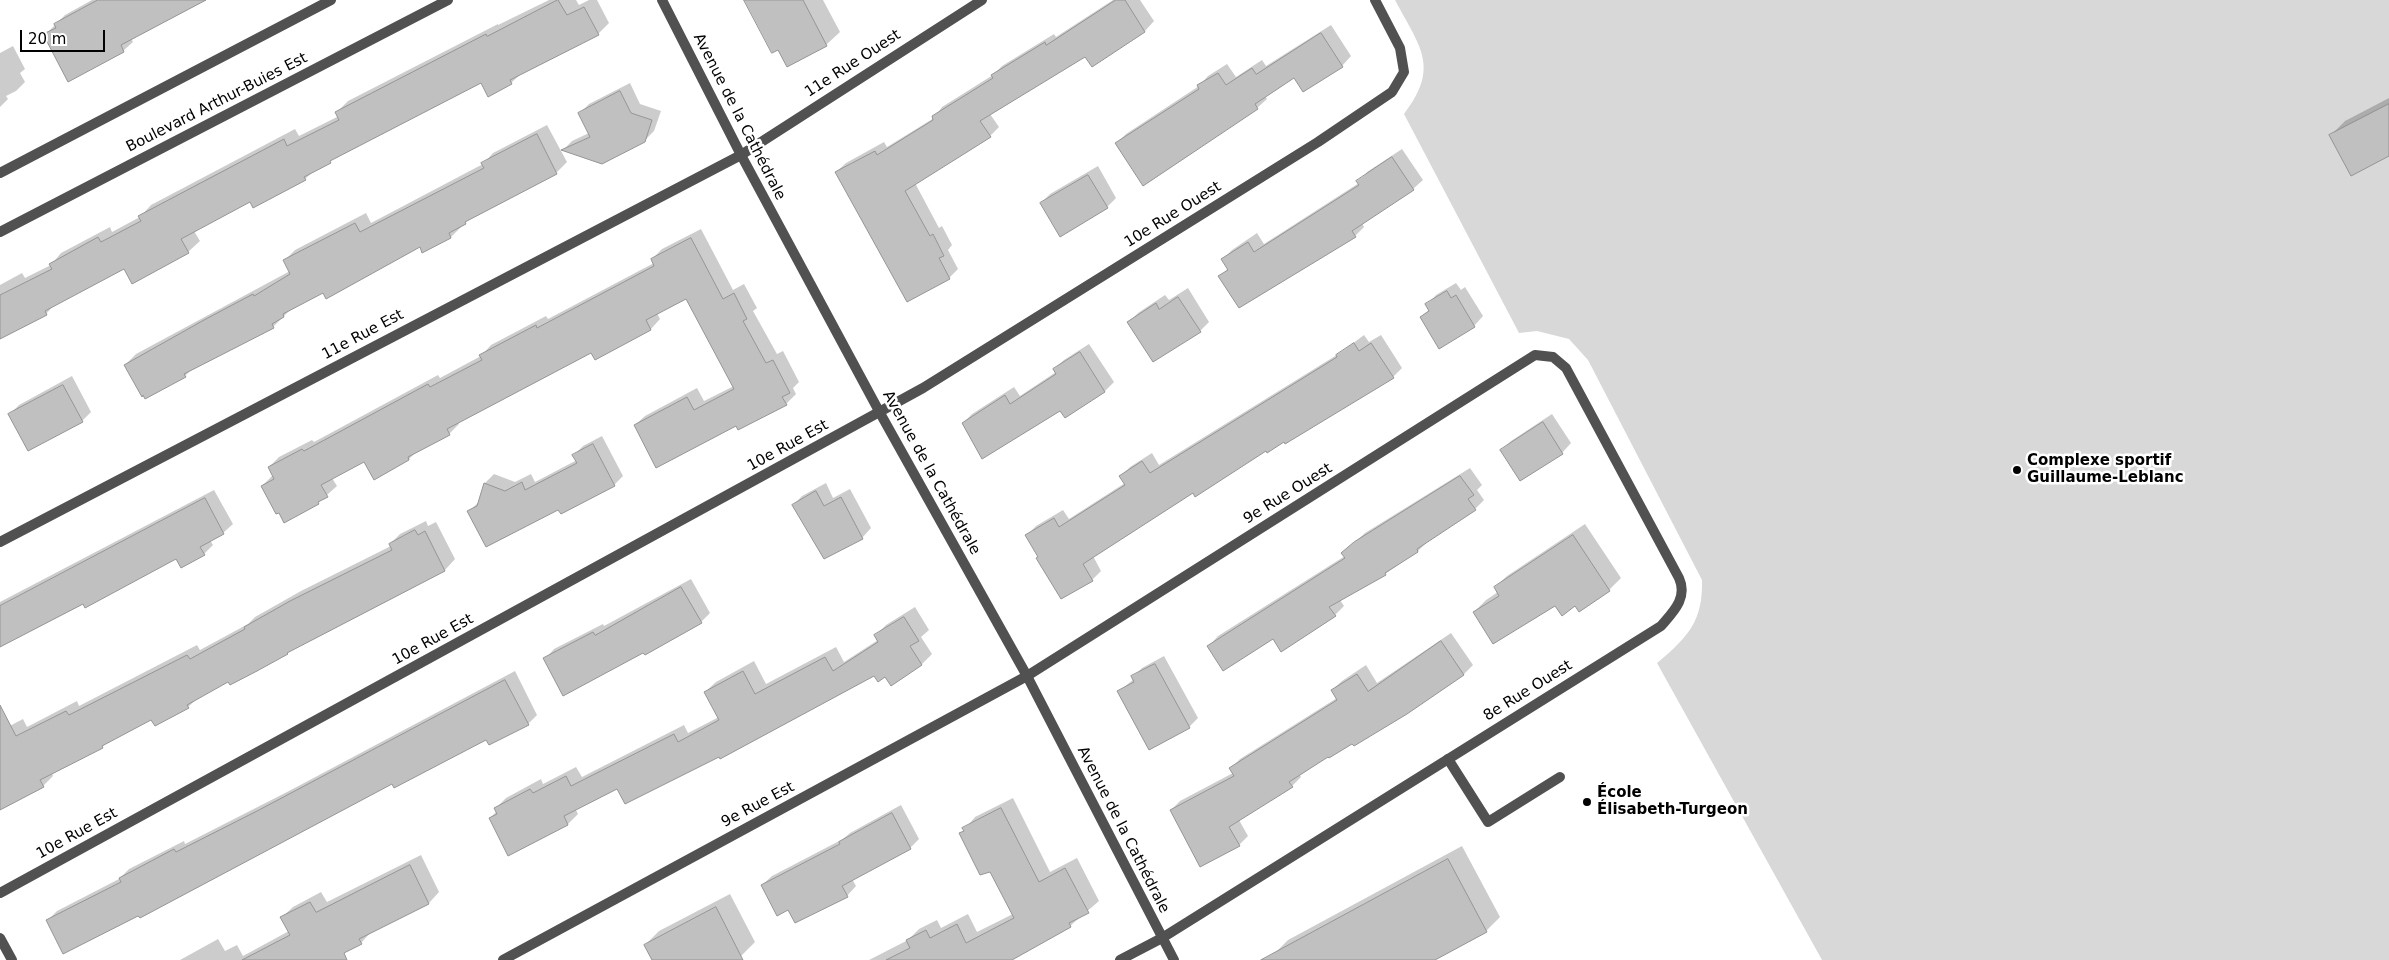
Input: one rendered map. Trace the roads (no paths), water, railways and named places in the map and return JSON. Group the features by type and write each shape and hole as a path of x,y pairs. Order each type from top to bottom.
{"street":[{"path":"0,173 331,0"},
{"name":"Boulevard Arthur-Buies Est","path":"0,232 448,0"},
{"name":"Avenue de la Cathédrale","path":"662,0 741,155 880,413 1027,676 1174,960"},
{"name":"11e Rue Ouest","path":"741,155 982,0"},
{"name":"10e Rue Ouest","path":"880,413 1318,142 1392,92 1404,72 1400,48 1375,0"},
{"name":"11e Rue Est","path":"0,542 741,155"},
{"name":"9e Rue Ouest","path":"1027,676 1535,355 1553,357 1566,368"},
{"name":"8e Rue Ouest","path":"1120,960 1162,938 1661,626 1682,598 1683,590 1679,578 1566,368"},
{"name":"10e Rue Est","path":"0,893 880,413"},
{"name":"9e Rue Est","path":"503,960 1027,676"},
{"path":"1448,759 1488,822 1560,777"},
{"path":"0,938 12,960"}],"place":[{"name":"Complexe sportif Guillaume-Leblanc","path":"2017,470"},
{"name":"École Élisabeth-Turgeon","path":"1587,802"}]}
